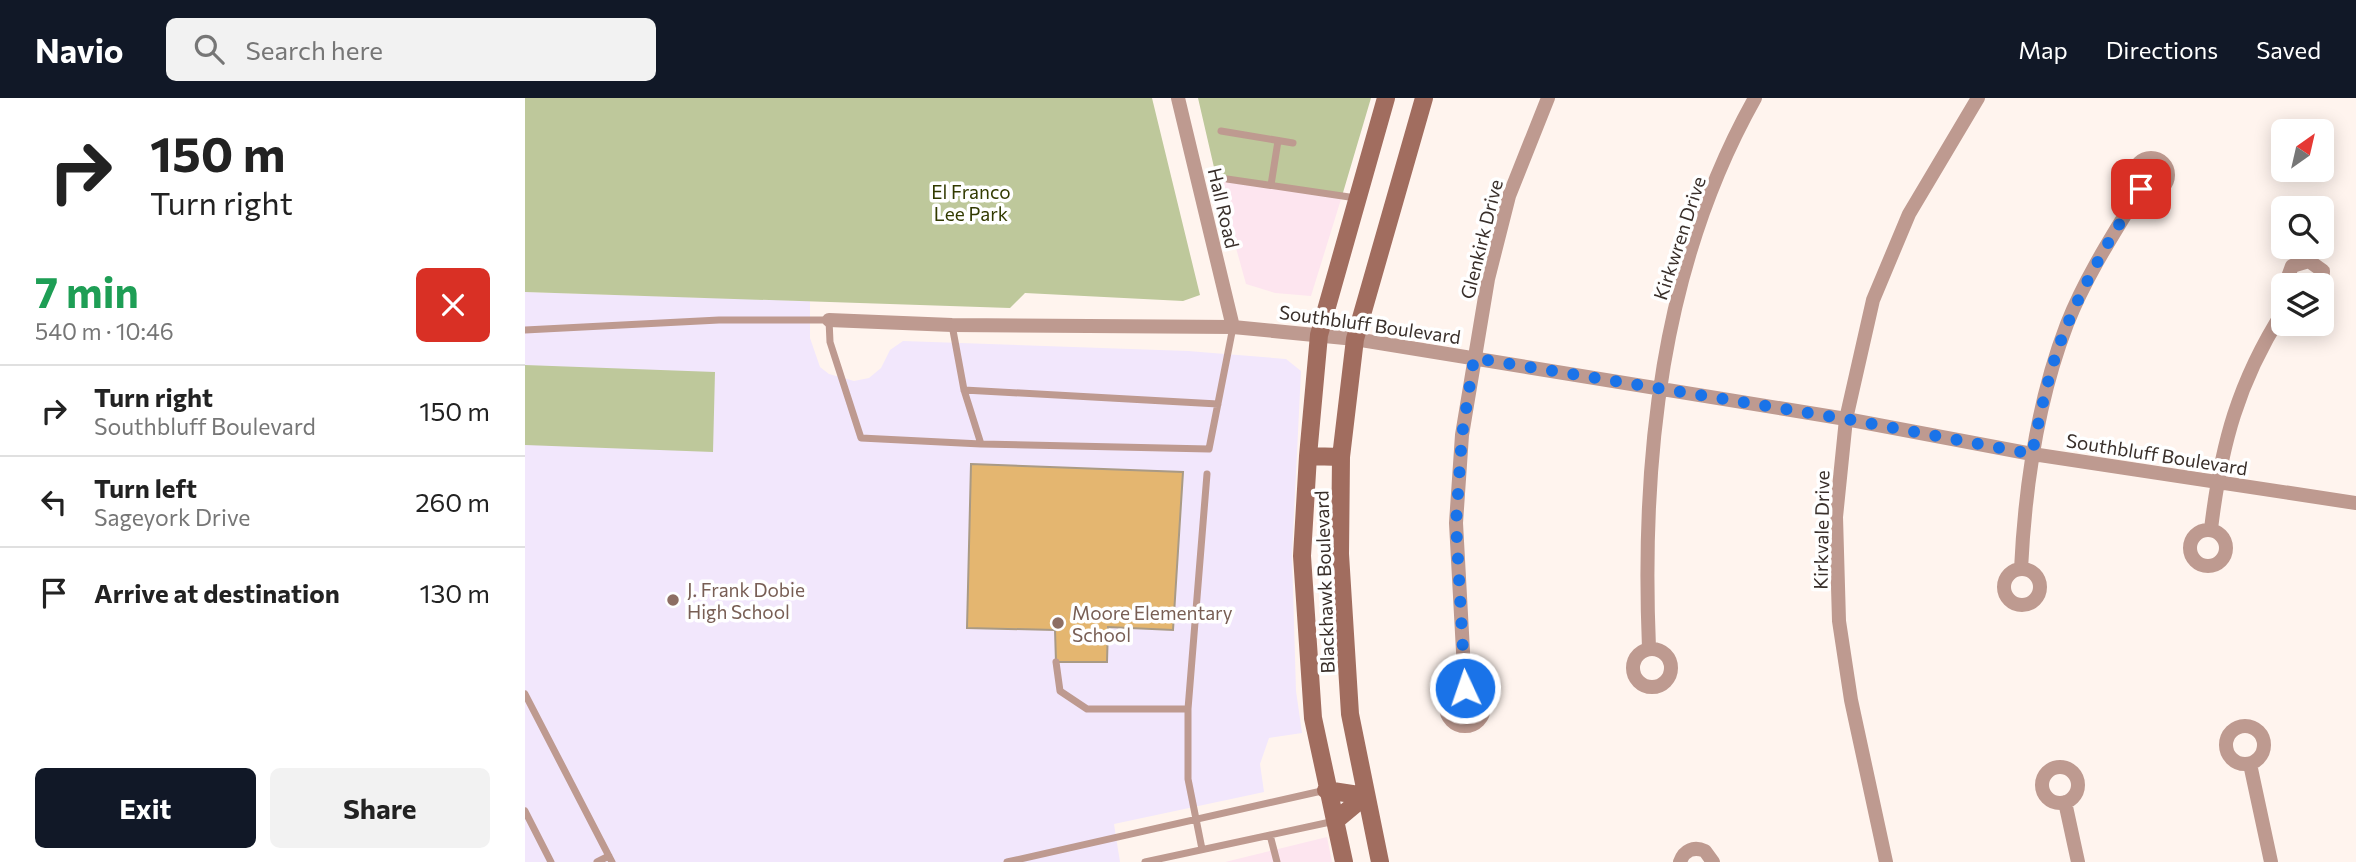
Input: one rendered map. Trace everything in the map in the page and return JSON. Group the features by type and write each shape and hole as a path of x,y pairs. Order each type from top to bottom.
{"main road":[{"name":"Blackhawk Boulevard","path":"1344,862 1326,790 1313,718 1302,556 1319,335 1386,98"},
{"name":"Blackhawk Boulevard","path":"1380,862 1350,714 1339,554 1341,457 1355,339 1423,98"},
{"path":"1308,456 1341,457"},
{"path":"1326,790 1365,796"},
{"path":"1335,821 1365,796"}],"street":[{"name":"Hall Road","path":"1178,98 1233,327"},
{"name":"Glenkirk Drive","path":"1465,688 1456,523 1462,435 1488,279 1509,196 1548,98"},
{"name":"Kirkwren Drive","path":"1649,649 1648,504 1657,390 1680,284 1710,199 1755,98"},
{"name":"Kirkvale Drive","path":"1887,862 1851,700 1839,621 1836,517 1846,419 1873,300 1909,214 1978,98"},
{"path":"2021,569 2024,512 2032,454 2046,389 2067,324 2100,256 2141,189"},
{"path":"2289,273 2292,266 2309,261 2323,273"},
{"name":"Southbluff Boulevard","path":"829,320 952,325 1233,327 1355,339 1846,419 2032,454 2356,503"},
{"path":"2211,530 2217,484 2242,385 2271,333"},
{"path":"2250,764 2271,862"},
{"path":"2065,802 2078,862"},
{"path":"1680,862 1684,854 1694,849 1705,851 1713,862"}],"lane":[{"path":"1221,131 1293,144"},
{"path":"1271,185 1278,141"},
{"path":"1227,179 1356,198"},
{"path":"525,330 719,320 829,320 830,342 861,438 981,444 1209,449 1233,327"},
{"path":"952,325 964,390 981,444"},
{"path":"964,390 1218,404"},
{"path":"1202,849 1188,779 1188,709 1207,474"},
{"path":"1056,662 1060,691 1087,709 1188,709"},
{"path":"525,694 610,859 597,862"},
{"path":"1007,862 1326,790"},
{"path":"525,811 551,862"},
{"path":"1145,862 1179,858 1202,849 1335,821"},
{"path":"1270,835 1277,862"}],"shaded area":[{"path":"1216,176 1342,196 1311,296 1275,293 1246,284"},
{"path":"525,292 810,301 810,338 820,367 829,374 854,381 869,378 881,368 890,350 903,341 1188,351 1286,359 1301,371 1292,555 1296,691 1302,733 1269,738 1260,764 1264,792 1114,824 1120,862 525,862"},
{"path":"1327,837 1332,862 1225,862"}],"green space":[{"name":"El Franco Lee Park","path":"525,98 1152,98 1200,295 1183,301 1025,293 1010,308 525,292"},
{"path":"1198,98 1371,98 1342,196 1216,176"},
{"path":"525,365 715,372 713,452 525,445"}],"building":[{"path":"971,464 1183,472 1173,630 1108,627 1107,662 1056,662 1055,630 967,628"}],"place":[{"name":"J. Frank Dobie High School","path":"673,600"},
{"name":"Moore Elementary School","path":"1058,623"}],"route":[{"path":"1465,688 1456,523 1462,435 1474,358 1846,419 2032,454 2046,389 2067,324 2100,256 2141,189"}]}
